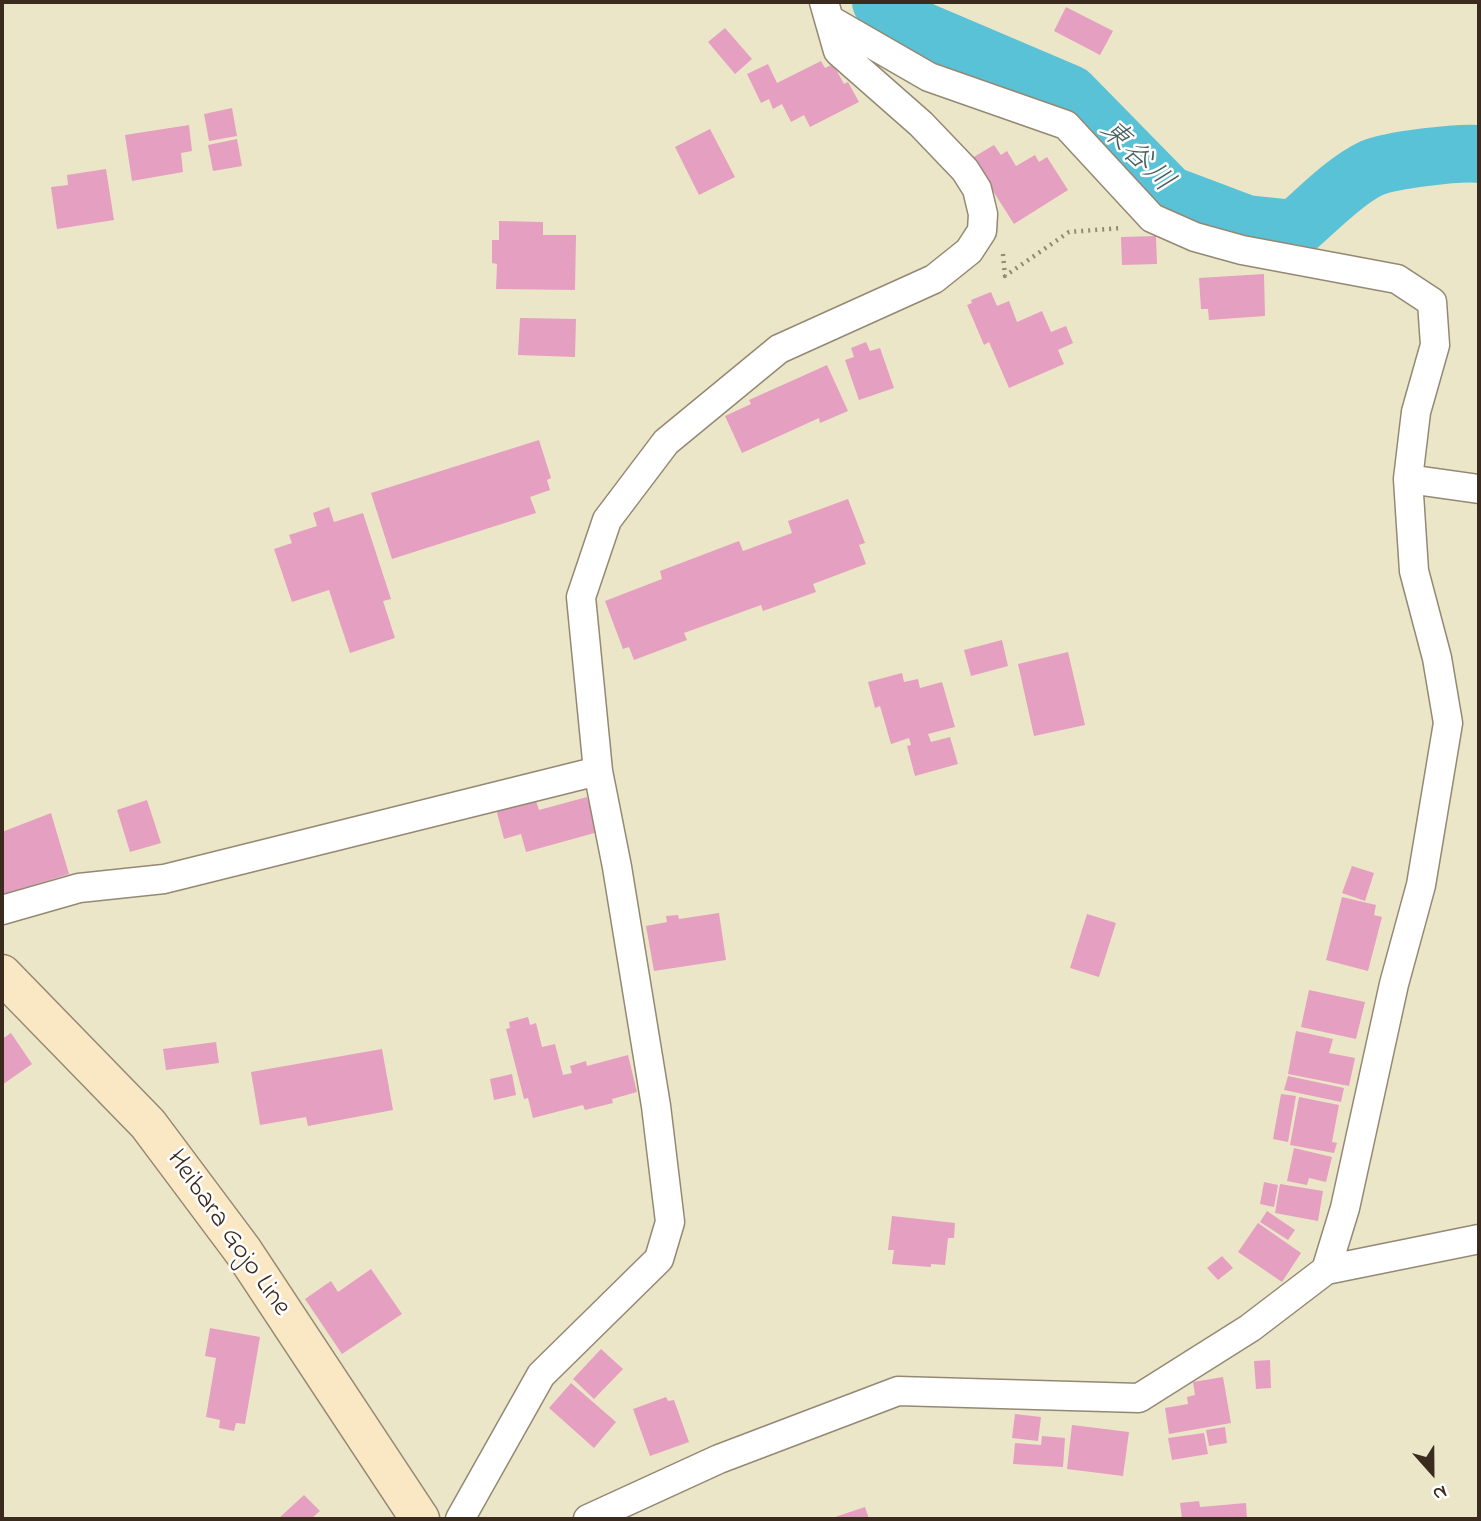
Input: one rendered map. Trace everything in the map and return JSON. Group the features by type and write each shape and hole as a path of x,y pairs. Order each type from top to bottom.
{"main road":[{"name":"Heibara Gojo Line","path":"2,974 148,1124 243,1251 420,1519"}],"street":[{"path":"460,1519 541,1375 659,1259 670,1222 656,1106 598,771 581,597 607,520 666,442 779,349 934,279 969,251 982,230 984,214 977,189 965,170 921,124 838,51 827,11"},
{"path":"827,11 929,76 1066,125 1152,218 1195,237 1242,250 1397,279 1432,302 1435,345 1416,412 1408,479 1414,571 1437,658 1448,723 1421,885 1394,985 1345,1208 1326,1270"},
{"path":"1408,479 1479,489"},
{"path":"2,910 79,888 163,878 598,771"},
{"path":"588,1519 719,1459 898,1391 1139,1398 1250,1328 1326,1270 1479,1239"}],"path":[{"path":"984,214 1000,234 1005,276 1069,232 1092,228 1116,230 1152,218"}],"building":[{"path":"1066,7 1113,31 1100,55 1054,31"},
{"path":"725,28 752,59 735,74 708,42"},
{"path":"821,61 825,68 833,64 844,84 848,82 859,102 810,127 804,115 791,122 782,104 773,109 769,99 761,103 747,74 768,64 777,83"},
{"path":"232,108 237,136 209,141 204,114"},
{"path":"189,125 192,151 181,153 183,172 132,181 125,135"},
{"path":"710,129 735,177 699,195 675,147"},
{"path":"237,139 242,166 213,171 208,145"},
{"path":"994,145 1001,155 1007,151 1016,166 1035,155 1039,162 1047,157 1068,190 1014,224 972,158"},
{"path":"106,169 114,220 57,229 51,187 68,185 67,175"},
{"path":"499,221 543,222 543,235 576,235 575,290 496,289 497,264 492,263 492,240 499,240"},
{"path":"1156,236 1157,264 1122,265 1121,237"},
{"path":"1264,274 1265,316 1209,320 1208,309 1201,309 1199,278"},
{"path":"991,292 997,306 1009,301 1017,322 1042,311 1051,332 1066,326 1073,343 1058,350 1064,364 1009,388 989,342 984,345 967,305 972,303 971,300"},
{"path":"520,318 576,319 575,357 518,355"},
{"path":"866,342 870,351 880,348 894,388 859,400 845,360 854,357 851,348"},
{"path":"827,365 848,411 820,423 819,418 742,453 725,416 751,404 749,400"},
{"path":"539,440 551,478 547,480 550,490 530,497 536,513 392,559 371,493"},
{"path":"848,499 865,543 859,545 866,564 813,584 816,592 763,611 761,605 684,633 687,640 634,660 629,647 623,649 605,601 662,579 660,571 739,541 743,551 792,533 788,521"},
{"path":"329,507 334,522 363,513 391,599 383,601 395,638 350,653 329,590 292,602 274,549 292,543 289,535 317,526 313,513"},
{"path":"1002,640 1008,666 971,676 964,650"},
{"path":"1068,652 1085,725 1034,736 1018,664"},
{"path":"902,673 904,682 918,679 920,688 942,682 955,727 928,734 931,742 950,737 958,764 915,776 907,746 911,745 909,738 891,744 880,706 875,708 868,682"},
{"path":"587,797 598,832 526,852 521,834 504,839 496,809 535,798 539,810"},
{"path":"147,800 161,843 130,852 117,810"},
{"path":"51,813 69,874 2,895 2,832"},
{"path":"1352,866 1374,873 1365,901 1342,893"},
{"path":"1342,897 1376,905 1374,915 1382,917 1368,971 1326,960"},
{"path":"719,913 726,960 654,971 646,926 667,922 666,916 678,915 679,919"},
{"path":"1087,914 1116,923 1099,977 1070,968"},
{"path":"1309,990 1365,1002 1356,1039 1301,1027"},
{"path":"528,1017 530,1025 536,1023 542,1047 555,1044 563,1075 572,1073 570,1066 586,1061 587,1066 628,1055 637,1092 612,1099 613,1103 585,1110 583,1105 533,1118 528,1098 524,1099 506,1029 510,1028 509,1022"},
{"path":"1296,1031 1333,1039 1329,1053 1355,1058 1349,1086 1288,1074"},
{"path":"11,1033 32,1064 2,1085 2,1039"},
{"path":"216,1042 219,1063 166,1070 163,1049"},
{"path":"382,1049 393,1110 308,1126 306,1117 260,1125 251,1072"},
{"path":"512,1074 516,1095 494,1100 490,1079"},
{"path":"1288,1076 1344,1088 1341,1102 1284,1090"},
{"path":"1281,1094 1296,1096 1288,1142 1273,1139"},
{"path":"1299,1097 1339,1105 1332,1142 1337,1143 1334,1153 1290,1145"},
{"path":"1294,1148 1332,1157 1326,1182 1309,1178 1307,1185 1287,1181"},
{"path":"1264,1182 1278,1185 1274,1207 1260,1204"},
{"path":"1280,1184 1323,1191 1318,1221 1275,1213"},
{"path":"1267,1211 1295,1230 1288,1240 1260,1222"},
{"path":"892,1216 955,1223 954,1238 948,1238 945,1265 931,1264 931,1267 892,1264 894,1250 888,1250"},
{"path":"1258,1223 1301,1253 1282,1282 1238,1252"},
{"path":"1222,1256 1233,1268 1218,1280 1207,1268"},
{"path":"371,1269 402,1314 342,1354 305,1299 331,1281 338,1292"},
{"path":"210,1328 260,1337 245,1424 236,1423 234,1431 219,1428 220,1420 206,1417 216,1358 205,1356"},
{"path":"601,1349 623,1369 594,1399 573,1379"},
{"path":"1270,1360 1271,1388 1256,1389 1254,1361"},
{"path":"1223,1377 1231,1423 1169,1434 1165,1408 1188,1404 1187,1397 1195,1395 1193,1382"},
{"path":"571,1383 616,1422 594,1448 549,1408"},
{"path":"666,1397 668,1401 674,1400 689,1442 650,1456 633,1409"},
{"path":"1015,1414 1041,1417 1038,1441 1012,1438"},
{"path":"1072,1425 1129,1432 1123,1476 1067,1469"},
{"path":"1225,1427 1227,1443 1209,1446 1206,1430"},
{"path":"1204,1433 1208,1454 1172,1460 1168,1438"},
{"path":"1042,1436 1065,1438 1063,1467 1013,1464 1015,1443 1041,1445"},
{"path":"304,1495 320,1511 311,1519 278,1519"},
{"path":"1199,1501 1200,1507 1246,1503 1247,1519 1182,1519 1180,1503"},
{"path":"865,1507 869,1519 829,1519"}],"waterway":[{"name":"東谷川","path":"881,2 901,22 1070,94 1169,195 1246,224 1295,229 1342,188 1372,168 1425,157 1479,154"}]}
